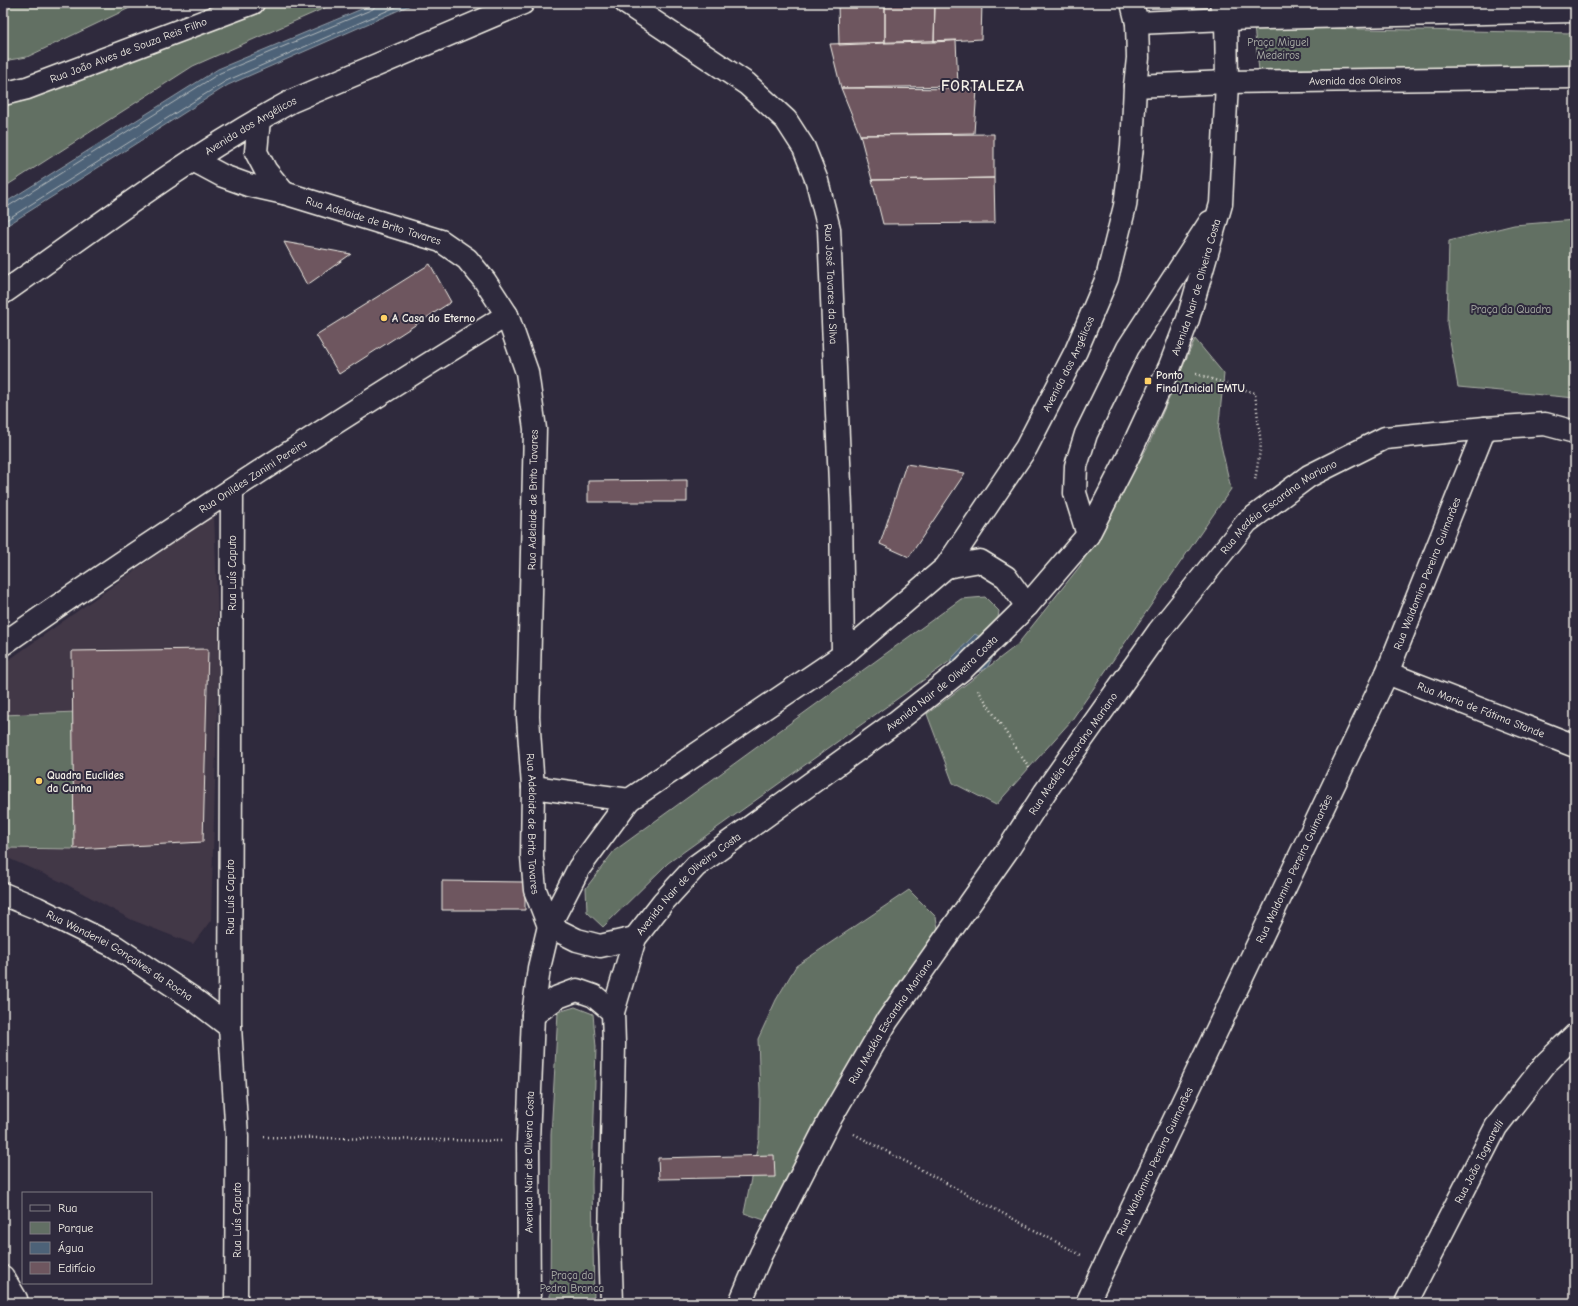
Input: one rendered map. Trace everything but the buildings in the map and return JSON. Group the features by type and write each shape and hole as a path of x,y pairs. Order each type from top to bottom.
{"street":[{"name":"Rua João Alves de Souza Reis Filho","path":"3,94 27,88 254,3"},
{"name":"Avenida dos Angélicos","path":"3,292 193,160 259,119 292,101 523,3"},
{"name":"Rua José Tavares da Silva","path":"626,3 747,84 786,120 804,148 817,181 829,229 841,507 843,655"},
{"path":"1134,13 1223,11 1575,11"},
{"name":"Avenida Nair de Oliveira Costa","path":"612,1303 610,1242 614,1044 613,1012 635,938 663,902 696,866 896,722 964,668 1026,606 1088,535 1127,459 1170,366 1188,319 1221,204 1227,82 1223,11"},
{"name":"Avenida dos Angélicos","path":"843,655 946,568 1026,448 1076,351 1107,278 1125,206 1132,147 1138,58 1134,13"},
{"name":"Avenida dos Oleiros","path":"1135,86 1227,82 1575,77"},
{"path":"259,119 256,152 266,171 284,193"},
{"name":"Rua Adelaide de Brito Tavares","path":"193,160 229,178 248,185 284,193 442,241 467,259 485,281 507,315 527,372 535,429 528,717 533,787 532,856 535,890 549,926"},
{"path":"1088,535 1075,493 1076,466 1086,434 1128,348 1221,204"},
{"name":"Rua Onildes Zanini Pereira","path":"3,644 91,582 375,397 507,315"},
{"name":"Rua Medéia Escardna Mariano","path":"740,1303 761,1254 829,1121 887,1021 1009,848 1045,792 1159,631 1247,522 1309,476 1385,438 1485,428 1545,424 1575,432"},
{"name":"Rua Waldomiro Pereira Guimarães","path":"1087,1303 1105,1268 1387,673 1485,428"},
{"name":"Rua Luís Caputo","path":"232,490 230,1027 237,1137 236,1303"},
{"path":"946,568 980,561 1006,577 1026,606"},
{"name":"Avenida Nair de Oliveira Costa","path":"528,1303 528,1141 533,1015 539,968 549,926 579,868 629,800 843,655"},
{"name":"Rua Maria de Fátima Stande","path":"1387,673 1575,746"},
{"path":"533,787 629,800"},
{"name":"Rua Wanderlei Gonçalves da Rocha","path":"3,894 37,908 114,946 192,998 230,1027"},
{"path":"549,926 577,940 600,946 635,938"},
{"path":"533,1015 558,997 577,990 594,996 613,1012"},
{"name":"Rua João Tognarelli","path":"1406,1303 1496,1127 1546,1063 1575,1035"},
{"path":"3,1277 17,1303"}],"path":[{"path":"1170,366 1255,393 1261,445 1247,522"},
{"path":"964,668 1045,792"},
{"path":"829,1121 1105,1268"},
{"path":"237,1137 528,1141"}],"shaded area":[{"path":"214,514 219,648 211,920 193,944 132,920 64,883 3,856 3,664"}],"green space":[{"path":"3,3 140,3 27,57 3,61"},
{"path":"256,3 336,3 193,66 3,188 3,87"},
{"name":"Praça Miguel Medeiros","path":"1254,27 1574,33 1575,71 1259,70"},
{"name":"Praça da Quadra","path":"1575,220 1575,398 1458,387 1447,324 1449,241 1514,225"},
{"path":"1195,339 1224,374 1218,432 1231,489 1071,721 996,805 953,783 927,714 1017,645 1080,566 1148,446"},
{"path":"985,597 999,611 997,625 978,641 668,863 603,927 587,912 586,888 614,851 961,599"},
{"name":"Quadra Euclides da Cunha","path":"76,712 74,849 3,848 3,715"},
{"path":"909,890 936,917 941,945 776,1224 744,1213 759,1139 760,1092 758,1039 776,1000 796,966"},
{"name":"Praça da Pedra Branca","path":"575,1007 593,1014 596,1047 592,1182 594,1303 550,1303 551,1135 558,1012"}],"water":[{"path":"376,3 415,3 228,85 3,228 3,204 218,69"},
{"path":"975,634 998,647 987,668 946,685 951,659"}],"place":[{"name":"A Casa do Eterno","path":"384,318"},
{"name":"Ponto Final/Inicial EMTU","path":"1148,381"},
{"name":"Quadra Euclides da Cunha","path":"39,781"}],"district":[{"name":"FORTALEZA","path":"983,86"}]}
